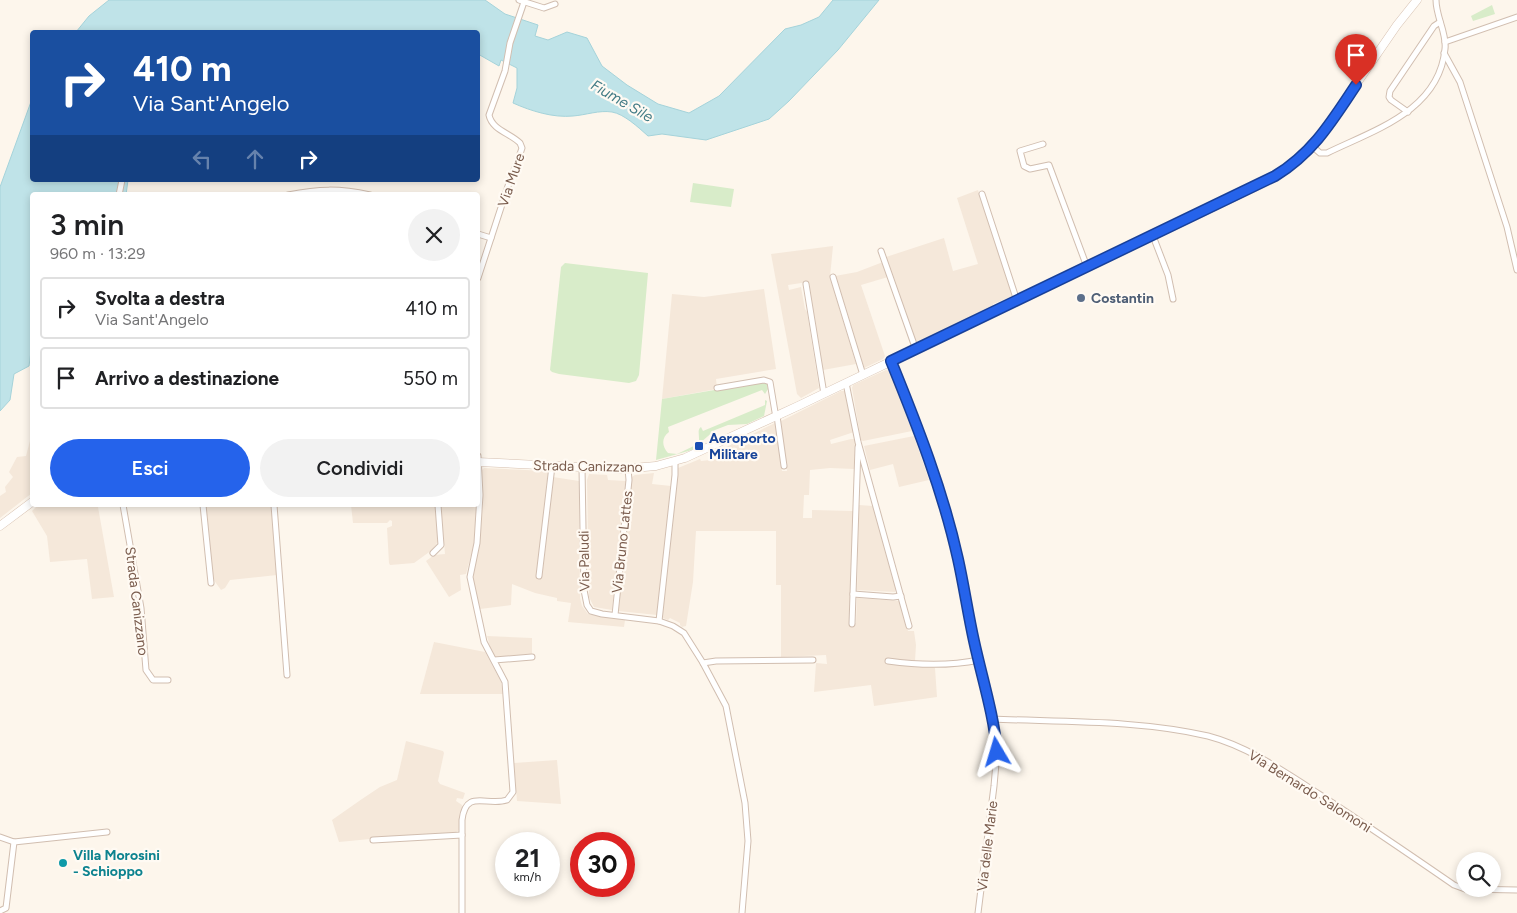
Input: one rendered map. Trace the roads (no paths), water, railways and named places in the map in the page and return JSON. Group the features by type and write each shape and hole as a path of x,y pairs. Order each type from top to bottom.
{"street":[{"name":"Strada Canizzano","path":"480,460 582,468 628,469 675,462 824,394 1270,179 1292,165 1313,147 1417,0"},
{"path":"1313,147 1320,153 1325,154 1391,122 1420,102 1437,75 1444,53 1445,42 1436,0"},
{"path":"521,1 544,8 555,4"},
{"name":"Via Mure","path":"480,272 508,186 522,151 518,141 495,126 489,118 506,67 509,45 520,13 521,1"},
{"path":"1445,42 1517,17"},
{"path":"1408,112 1391,100 1389,97 1390,91 1434,26 1440,22"},
{"path":"1444,53 1460,82 1506,227 1517,270"},
{"path":"1043,144 1020,151 1024,166 1030,169 1049,165 1087,267"},
{"path":"304,192 340,189 355,192"},
{"path":"982,194 1017,301"},
{"path":"480,235 491,238"},
{"path":"1153,236 1168,275 1173,298"},
{"path":"881,251 916,350"},
{"path":"832,277 863,375"},
{"path":"806,284 824,394"},
{"name":"Via delle Marie","path":"891,361 913,415 946,514 958,558 978,660 996,738 996,761 989,831 978,913"},
{"path":"717,388 766,380 771,384 784,466"},
{"path":"846,383 858,442 909,626"},
{"path":"852,624 858,442"},
{"path":"659,621 675,462"},
{"path":"539,576 552,466"},
{"name":"Via Paludi","path":"582,468 585,601 591,611 659,621 673,626 684,633 703,663 726,706 745,803 748,841 742,913"},
{"name":"Via Bruno Lattes","path":"615,615 629,480 628,469"},
{"path":"0,526 30,504"},
{"name":"Strada Canizzano","path":"123,507 141,608 146,670 152,680 168,680"},
{"path":"203,507 211,583"},
{"path":"274,507 287,675"},
{"path":"433,553 441,545 438,507"},
{"path":"462,913 463,814 468,803 474,800 504,802 510,798 513,792 504,677 484,642 470,577 477,543 479,507"},
{"path":"853,594 901,596"},
{"path":"494,660 532,657"},
{"path":"703,663 716,661 813,660"},
{"path":"888,661 962,664 978,660"},
{"name":"Via Bernardo Salomoni","path":"992,719 1149,726 1209,736 1248,751 1283,770 1456,886"},
{"path":"0,837 14,842 107,832"},
{"path":"374,840 462,835"},
{"path":"0,911 6,908 14,842"},
{"name":"Via Bernardo Salomoni","path":"1501,890 1517,890"}],"water":[{"name":"Fiume Sile","path":"109,0 485,0 505,14 538,25 535,36 548,40 567,32 587,38 602,66 627,85 658,104 689,113 719,96 785,29 801,25 819,17 833,0 879,0 838,50 769,119 706,140 662,134 648,136 626,118 612,112 558,116 535,111 513,103 517,88 517,68 501,60 499,66 480,55 480,30 78,30 89,16"},
{"path":"30,104 30,182 128,182 126,192 30,192 29,366 14,374 10,400 0,411 0,187"}],"place":[{"name":"Costantin","path":"1081,298"},
{"name":"Aeroporto Militare","path":"699,446"},
{"name":"Villa Morosini - Schioppo","path":"63,863"}]}
